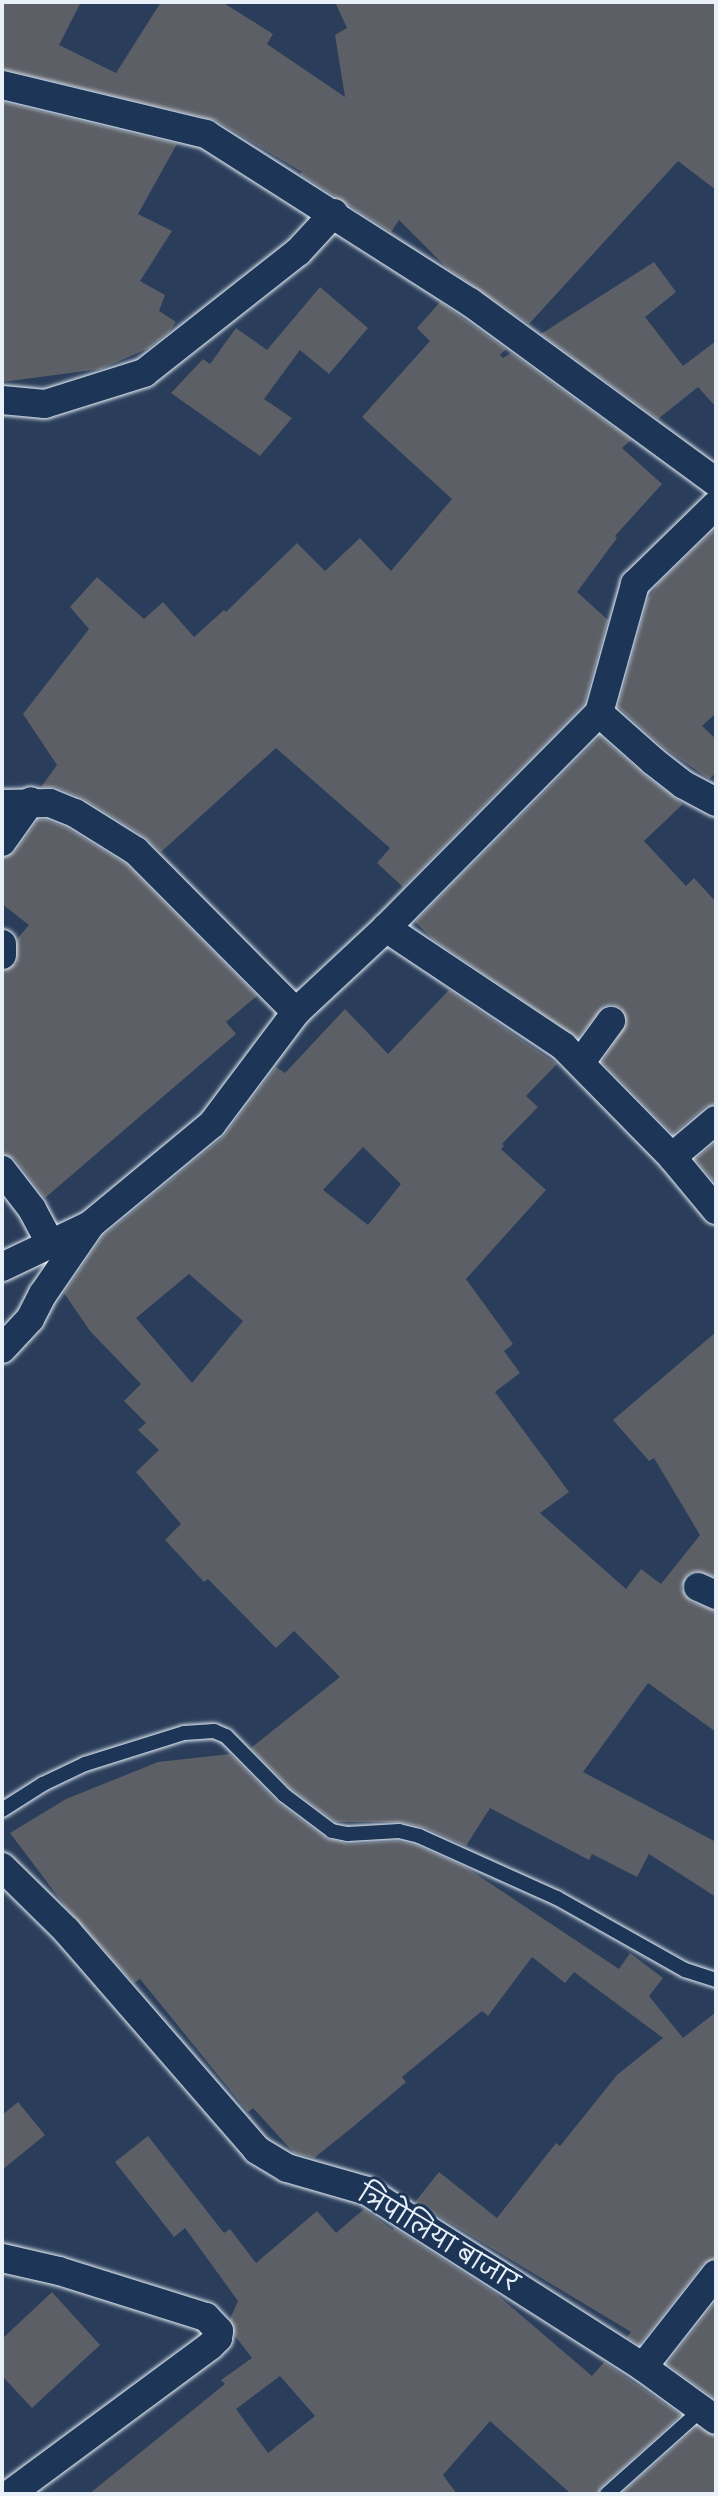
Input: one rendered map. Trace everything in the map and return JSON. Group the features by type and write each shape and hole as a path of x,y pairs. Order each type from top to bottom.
{"street":[{"path":"2,85 206,134 470,302 716,482"},
{"path":"2,400 45,404 145,373 298,252 334,213"},
{"path":"2,1267 90,1225 212,1124 296,1012 386,928 599,713 635,584 716,505"},
{"path":"599,713 684,785 716,802"},
{"path":"2,804 31,801 50,803 75,813 136,852 296,1012"},
{"path":"2,842 31,801"},
{"path":"386,928 563,1046 671,1157 716,1210"},
{"path":"2,944 2,955"},
{"path":"581,1062 611,1021"},
{"path":"671,1157 716,1120"},
{"path":"2,1170 32,1209 51,1244"},
{"path":"2,1349 30,1319 43,1294 90,1225"},
{"name":"त्रिपोलिया बाजार","path":"2,1867 66,1930 257,2150 287,2168 367,2191 643,2367 709,2414"},
{"path":"2,2258 59,2271 206,2317 219,2331 218,2338 209,2346 5,2493"},
{"path":"643,2367 716,2274"}],"lane":[{"path":"2,1810 43,1784 85,1764 184,1733 214,1731 226,1736 284,1795 332,1831 348,1834 399,1831 419,1836 557,1898 685,1970 716,1980"},
{"path":"607,2494 709,2414"}],"building":[{"path":"2,2 81,2 59,45 116,73 161,2 222,2 273,34 267,44 345,97 335,35 347,28 335,2 716,2 716,190 678,161 529,324 447,268 399,220 391,232 300,174 302,172 215,120 2,69"},
{"path":"2,102 177,144 138,214 172,231 140,281 165,295 159,311 176,322 169,332 149,348 101,369 2,382"},
{"path":"654,262 676,292 645,317 683,366 716,341 716,407 698,387 658,419 541,334"},
{"path":"320,287 368,328 329,374 300,350 264,399 292,418 260,456 171,393 203,359 210,364 236,328 267,350"},
{"path":"440,302 506,349 500,355 503,358 511,353 631,440 622,448 662,484 615,536 617,538 577,592 608,620 584,704 403,887 377,863 390,848 276,748 161,852 145,837 84,799 56,787 41,787 57,765 23,714 89,629 70,607 97,577 144,619 163,602 194,637 224,610 226,612 297,543 325,571 360,538 391,571 452,499 362,417 430,341 417,328"},
{"path":"716,528 716,713 702,726 716,739 716,773 709,779 664,748 618,707 648,599 658,584"},
{"path":"600,736 643,774 683,804 644,841 686,886 694,878 716,902 716,1104 705,1107 673,1134 602,1062 627,1023 621,1008 612,1004 604,1006 578,1038 434,940 415,922"},
{"path":"38,820 47,820 67,828 126,864 257,996 226,1022 236,1034 45,1198 15,1159 2,1154 2,972 17,963 17,939 29,925 2,904 2,858 15,852"},
{"path":"449,990 557,1064 526,1096 538,1107 502,1144 504,1146 501,1149 546,1190 466,1279 513,1344 504,1351 520,1373 495,1392 569,1492 540,1513 626,1589 641,1569 661,1584 700,1535 654,1458 649,1461 613,1420 716,1332 716,1577 696,1571 688,1574 681,1588 691,1602 716,1611 716,1732 648,1683 583,1772 716,1842 716,1897 649,1854 637,1877 592,1854 589,1860 490,1808 466,1846 423,1827 401,1822 336,1822 290,1788 251,1748 340,1677 294,1631 276,1648 208,1579 204,1582 165,1540 181,1524 136,1472 159,1450 138,1430 146,1423 124,1401 141,1384 90,1331 64,1293 103,1236 223,1137 276,1067 285,1073 345,1009 388,1054","holes":["363,1147 401,1184 368,1225 323,1190","189,1274 243,1321 192,1383 136,1318"]},
{"path":"716,1142 716,1184 695,1159"},
{"path":"230,1754 277,1802 327,1839 348,1844 398,1841 416,1845 467,1868 619,1969 630,1953 663,1978 649,1996 683,2038 716,2012 716,2258 703,2264 639,2345 627,2337 631,2332 415,2202 439,2172 497,2218 556,2143 560,2146 617,2075 663,2038 574,1972 565,1983 532,1957 488,2016 482,2011 402,2077 406,2082 314,2158 294,2153 253,2108 248,2112 140,1979 134,1983 65,1906 10,1833 66,1799 158,1762"},
{"path":"18,2102 45,2135 2,2170 2,2115"},
{"path":"148,2136 224,2233 230,2229 256,2263 317,2211 336,2233 364,2209 495,2293 592,2376 604,2362 681,2415 601,2487 598,2494 571,2494 490,2421 443,2475 457,2494 89,2494 225,2384 221,2380 252,2358 235,2336 230,2319 238,2301 185,2228 174,2237 115,2162","holes":["280,2376 315,2416 268,2453 236,2409"]},
{"path":"52,2292 100,2345 32,2408 2,2376 2,2339"},
{"path":"716,2301 716,2400 667,2364"},
{"path":"697,2427 716,2436 716,2494 621,2494"}]}
